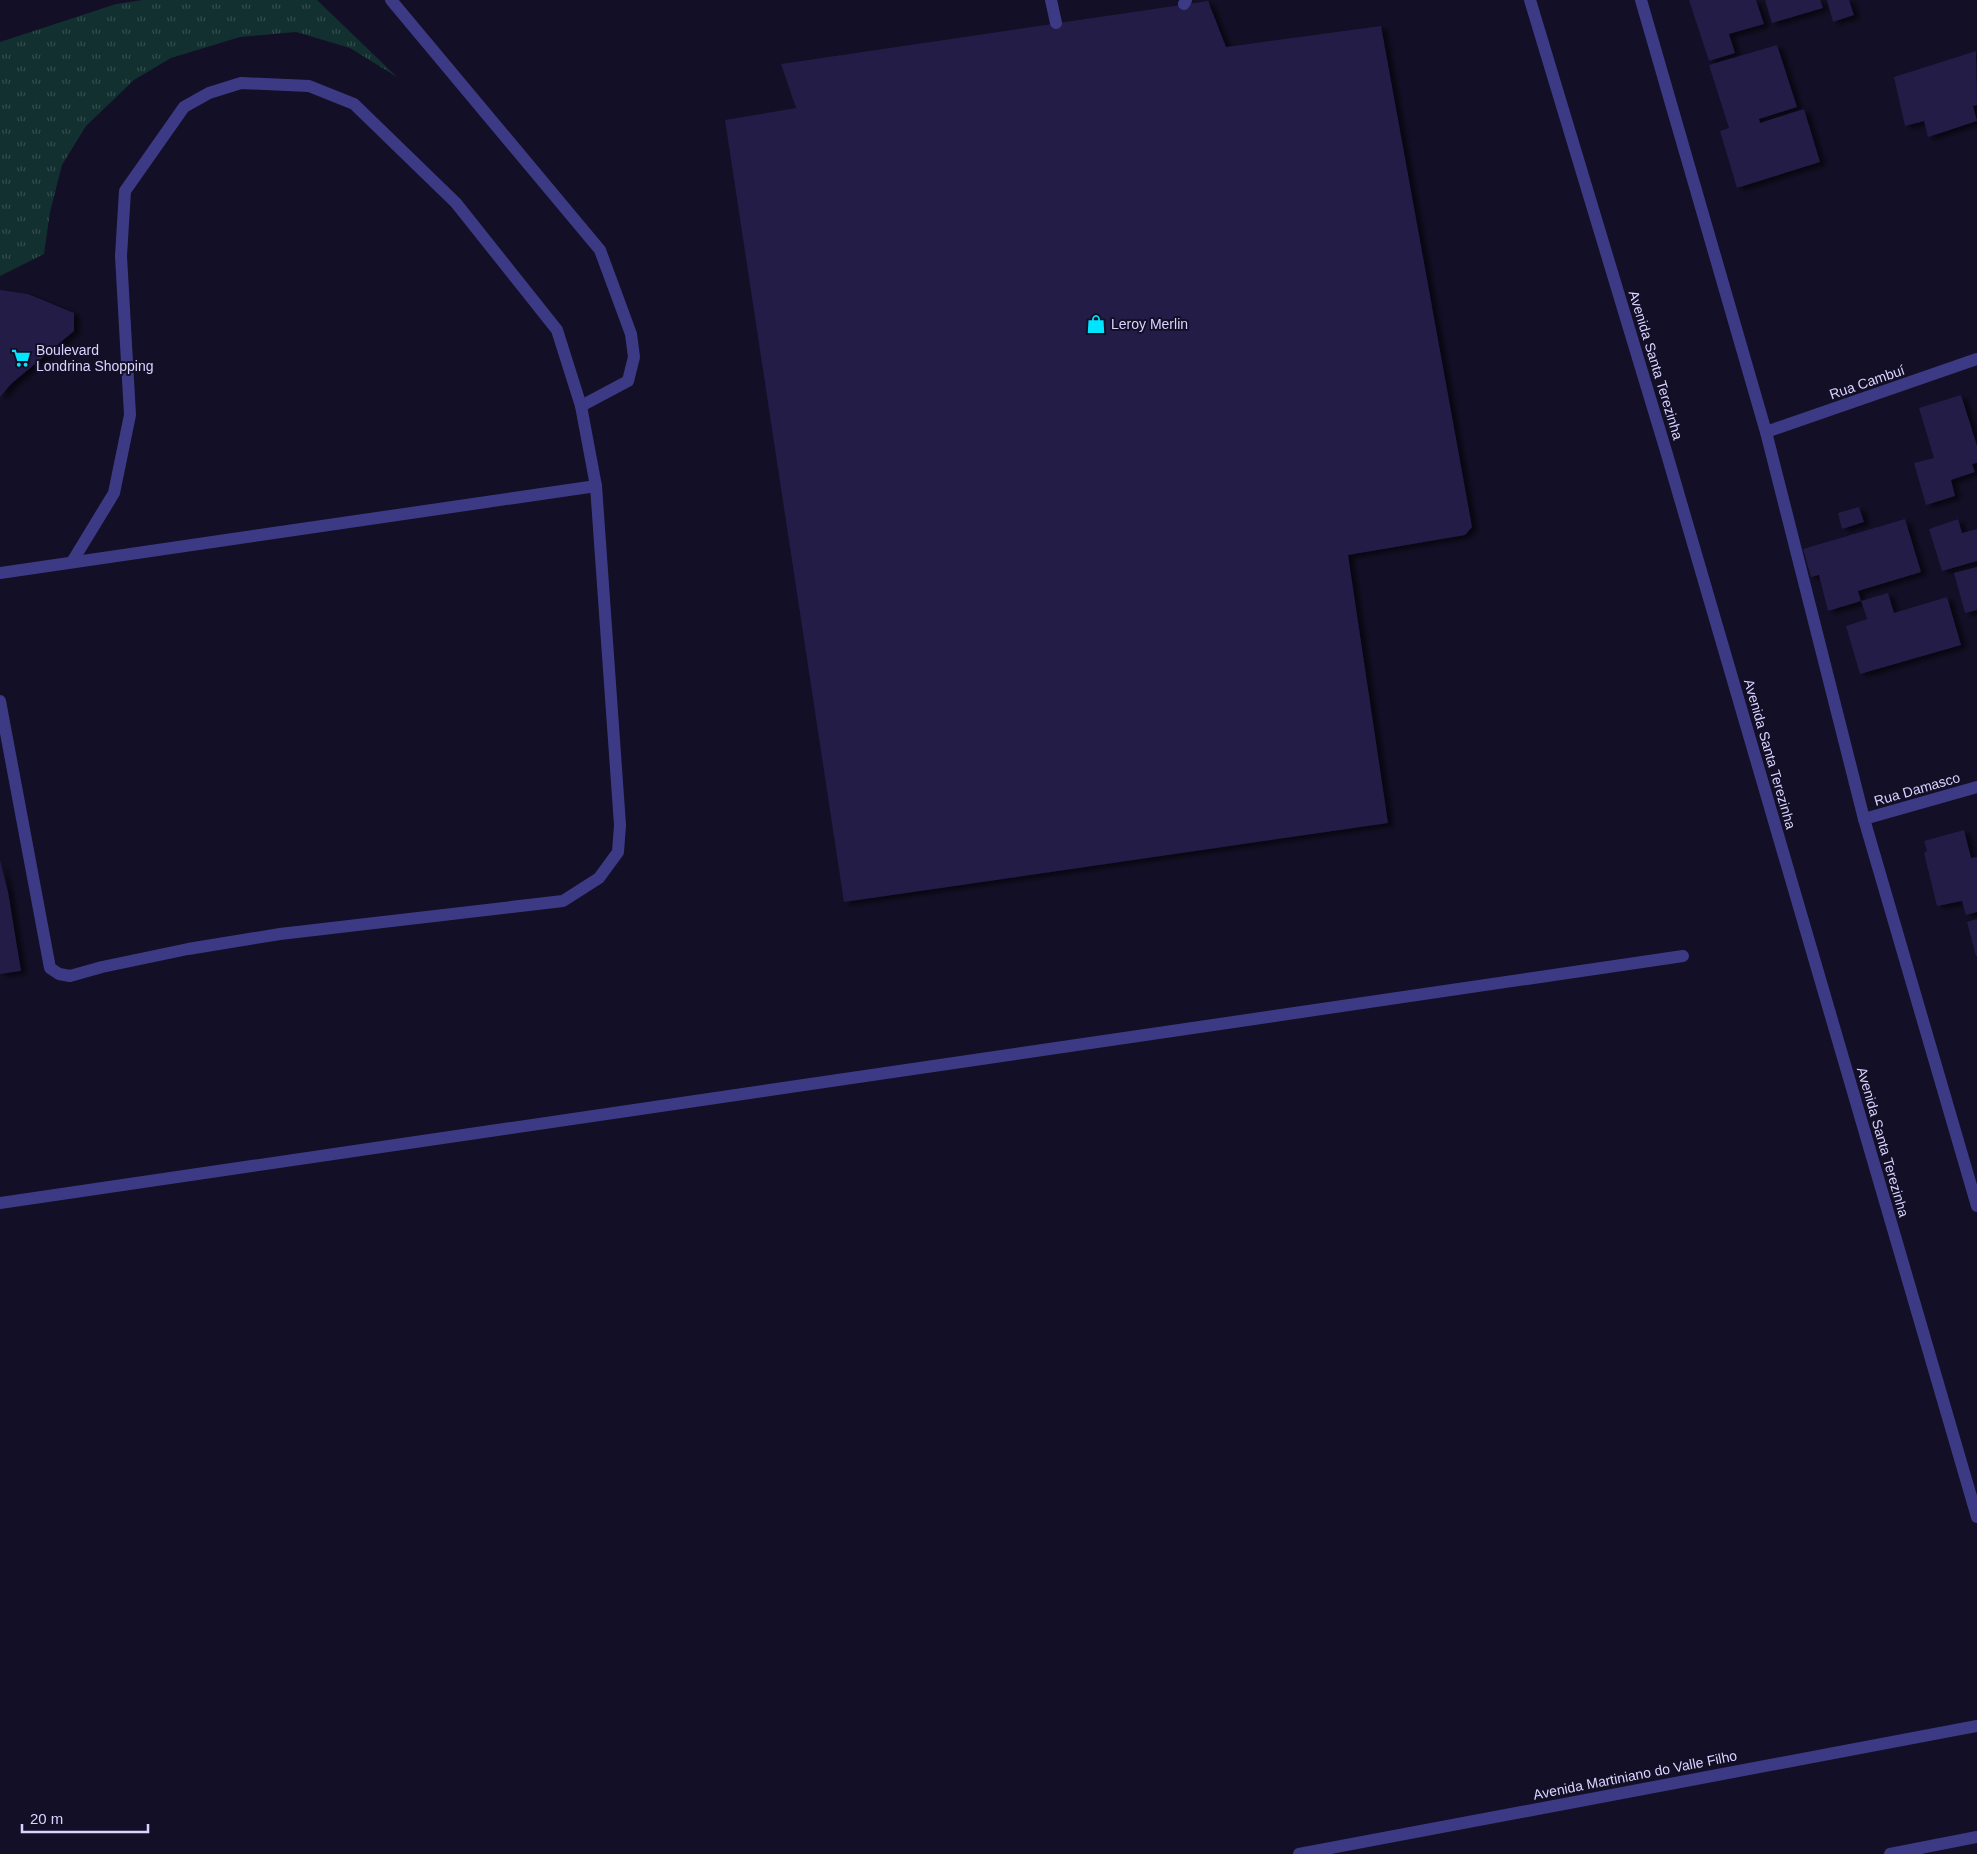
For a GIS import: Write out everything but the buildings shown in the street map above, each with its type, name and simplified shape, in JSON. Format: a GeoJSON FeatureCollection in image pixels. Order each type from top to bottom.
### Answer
{"type":"FeatureCollection","features":[{"type":"Feature","properties":{"kind":"street"},"geometry":{"type":"LineString","coordinates":[[391,0],[600,250],[631,334],[634,357],[628,381],[581,406]]}},
{"type":"Feature","properties":{"kind":"street"},"geometry":{"type":"LineString","coordinates":[[1051,0],[1056,23]]}},
{"type":"Feature","properties":{"kind":"street","name":"Avenida Santa Terezinha"},"geometry":{"type":"LineString","coordinates":[[1530,0],[1669,461],[1977,1517]]}},
{"type":"Feature","properties":{"kind":"street"},"geometry":{"type":"LineString","coordinates":[[1641,0],[1766,432],[1864,819],[1977,1206]]}},
{"type":"Feature","properties":{"kind":"street"},"geometry":{"type":"LineString","coordinates":[[0,701],[50,968],[58,974],[70,976],[102,967],[188,949],[280,934],[563,901],[599,878],[618,852],[620,825],[596,486],[581,406],[557,330],[456,203],[354,104],[309,86],[241,83],[209,93],[184,107],[125,191],[121,256],[130,415],[114,493],[72,562]]}},
{"type":"Feature","properties":{"kind":"street","name":"Rua Cambuí"},"geometry":{"type":"LineString","coordinates":[[1766,432],[1977,359]]}},
{"type":"Feature","properties":{"kind":"street"},"geometry":{"type":"LineString","coordinates":[[0,573],[596,486]]}},
{"type":"Feature","properties":{"kind":"street","name":"Rua Damasco"},"geometry":{"type":"LineString","coordinates":[[1864,819],[1977,787]]}},
{"type":"Feature","properties":{"kind":"street"},"geometry":{"type":"LineString","coordinates":[[0,1203],[1682,956]]}},
{"type":"Feature","properties":{"kind":"street","name":"Avenida Martiniano do Valle Filho"},"geometry":{"type":"LineString","coordinates":[[1299,1854],[1977,1726]]}},
{"type":"Feature","properties":{"kind":"street"},"geometry":{"type":"LineString","coordinates":[[1890,1854],[1977,1837]]}},
{"type":"Feature","properties":{"kind":"green space"},"geometry":{"type":"Polygon","coordinates":[[[143,0],[317,0],[397,77],[350,48],[296,32],[240,37],[171,58],[134,80],[86,126],[62,165],[50,212],[44,254],[0,276],[0,42],[116,4],[143,0]]]}},
{"type":"Feature","properties":{"kind":"place","name":"Leroy Merlin"},"geometry":{"type":"Point","coordinates":[1096,324]}},
{"type":"Feature","properties":{"kind":"place","name":"Boulevard Londrina Shopping"},"geometry":{"type":"Point","coordinates":[21,358]}}]}
